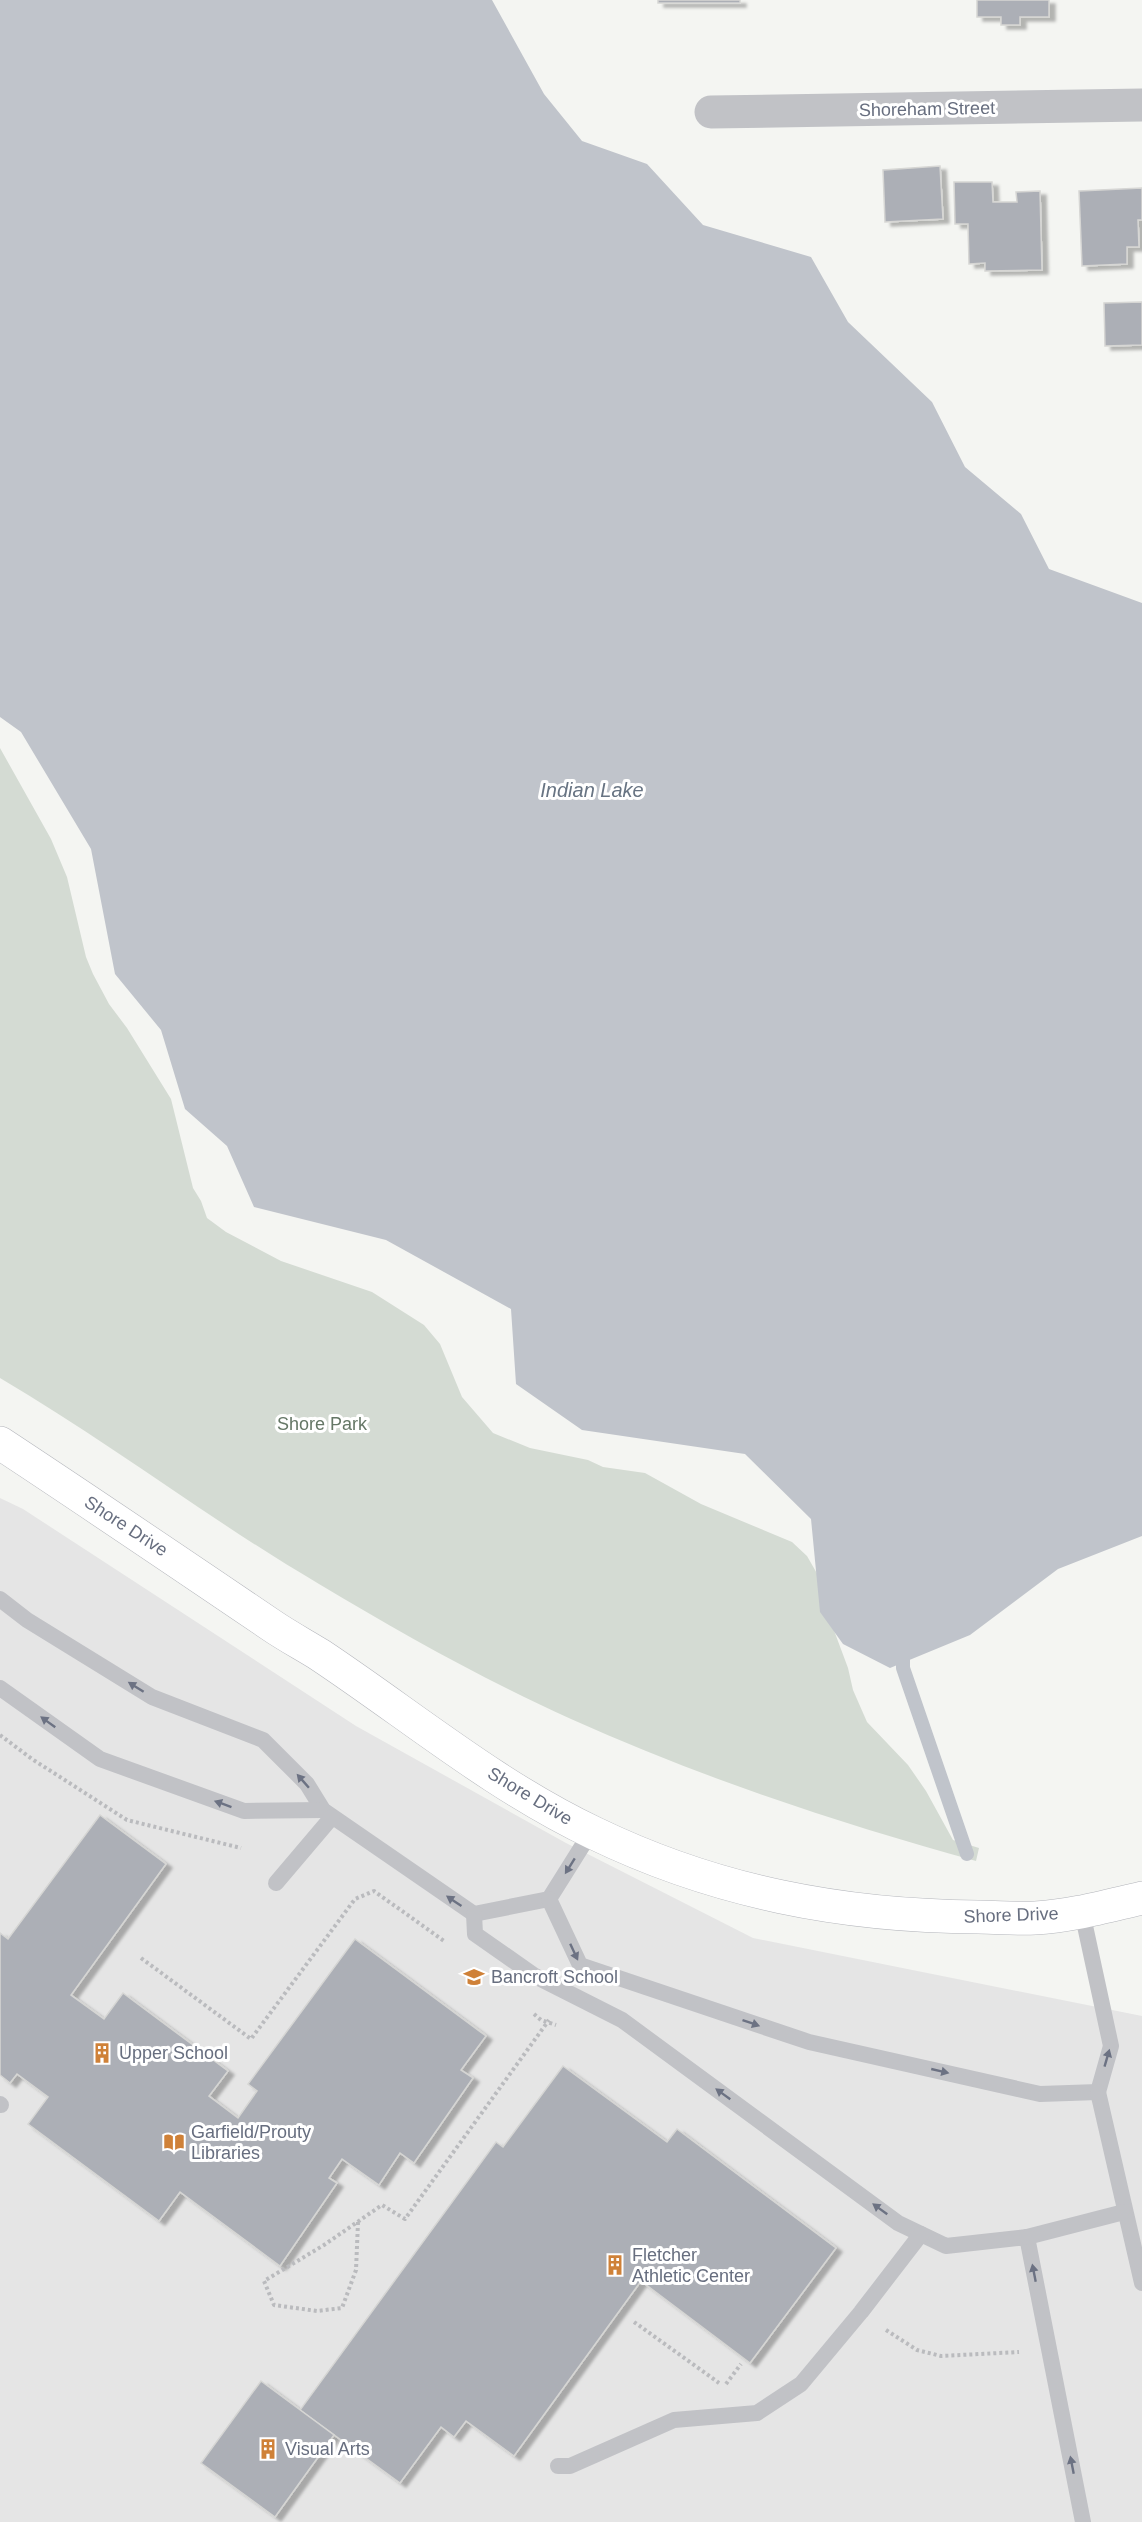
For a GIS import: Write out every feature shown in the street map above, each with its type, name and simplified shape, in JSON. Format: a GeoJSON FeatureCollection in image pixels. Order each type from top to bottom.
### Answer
{"type":"FeatureCollection","features":[{"type":"Feature","properties":{"kind":"main road","name":"Shore Drive"},"geometry":{"type":"LineString","coordinates":[[0,1443],[196,1572],[274,1627],[318,1654],[495,1776],[591,1832],[675,1869],[727,1885],[798,1902],[928,1916],[1035,1918],[1082,1912],[1142,1898]]}},
{"type":"Feature","properties":{"kind":"street","name":"Shoreham Street"},"geometry":{"type":"LineString","coordinates":[[711,112],[1142,105]]}},
{"type":"Feature","properties":{"kind":"lane"},"geometry":{"type":"LineString","coordinates":[[0,1599],[27,1620],[152,1697],[263,1740],[307,1784],[327,1813],[474,1914],[549,1899],[591,1832]]}},
{"type":"Feature","properties":{"kind":"lane"},"geometry":{"type":"LineString","coordinates":[[0,1688],[100,1759],[244,1811],[327,1813]]}},
{"type":"Feature","properties":{"kind":"lane"},"geometry":{"type":"LineString","coordinates":[[276,1883],[327,1813]]}},
{"type":"Feature","properties":{"kind":"lane"},"geometry":{"type":"LineString","coordinates":[[549,1899],[580,1965],[809,2042],[1040,2094],[1098,2091]]}},
{"type":"Feature","properties":{"kind":"lane"},"geometry":{"type":"LineString","coordinates":[[1082,1912],[1111,2046],[1098,2091],[1142,2283]]}},
{"type":"Feature","properties":{"kind":"lane"},"geometry":{"type":"LineString","coordinates":[[474,1914],[475,1934],[535,1976],[622,2020],[898,2223],[946,2246],[1027,2237],[1124,2212]]}},
{"type":"Feature","properties":{"kind":"lane"},"geometry":{"type":"LineString","coordinates":[[558,2466],[570,2466],[674,2420],[757,2413],[801,2384],[861,2312],[921,2234]]}},
{"type":"Feature","properties":{"kind":"lane"},"geometry":{"type":"LineString","coordinates":[[1027,2237],[1083,2522]]}},
{"type":"Feature","properties":{"kind":"path"},"geometry":{"type":"LineString","coordinates":[[0,1735],[32,1759],[127,1820],[241,1848]]}},
{"type":"Feature","properties":{"kind":"path"},"geometry":{"type":"LineString","coordinates":[[141,1958],[251,2039],[355,1899],[374,1891],[448,1945]]}},
{"type":"Feature","properties":{"kind":"path"},"geometry":{"type":"LineString","coordinates":[[358,2222],[356,2270],[342,2308],[316,2311],[274,2305],[264,2281],[382,2205],[405,2219],[567,1992]]}},
{"type":"Feature","properties":{"kind":"path"},"geometry":{"type":"LineString","coordinates":[[533,2013],[547,2022],[566,2029]]}},
{"type":"Feature","properties":{"kind":"path"},"geometry":{"type":"LineString","coordinates":[[861,2312],[917,2350],[941,2356],[1049,2348]]}},
{"type":"Feature","properties":{"kind":"path"},"geometry":{"type":"LineString","coordinates":[[634,2322],[724,2387],[741,2364]]}},
{"type":"Feature","properties":{"kind":"shaded area","name":"Bancroft School"},"geometry":{"type":"Polygon","coordinates":[[[0,1498],[23,1509],[356,1726],[566,1843],[753,1938],[1142,2016],[1142,2522],[0,2522],[0,1498]]]}},
{"type":"Feature","properties":{"kind":"green space","name":"Shore Park"},"geometry":{"type":"Polygon","coordinates":[[[0,748],[51,839],[67,877],[86,957],[93,974],[109,1004],[127,1028],[171,1099],[193,1188],[207,1218],[226,1232],[281,1261],[372,1292],[424,1325],[440,1344],[462,1397],[493,1433],[530,1448],[588,1460],[603,1467],[645,1473],[701,1504],[792,1542],[807,1556],[819,1577],[853,1690],[867,1722],[908,1765],[926,1791],[953,1840],[979,1848],[976,1861],[822,1815],[720,1780],[571,1719],[506,1688],[412,1638],[278,1559],[0,1378],[0,748]]]}},
{"type":"Feature","properties":{"kind":"water","name":"Indian Lake"},"geometry":{"type":"Polygon","coordinates":[[[0,0],[492,0],[544,94],[582,141],[647,164],[703,225],[811,257],[848,322],[932,402],[965,467],[1021,514],[1049,569],[1142,603],[1142,1536],[1058,1569],[970,1635],[890,1668],[843,1644],[820,1612],[811,1519],[745,1454],[582,1430],[516,1384],[511,1309],[386,1240],[254,1207],[227,1146],[185,1109],[161,1030],[115,974],[91,849],[21,732],[0,717],[0,0]]]}},
{"type":"Feature","properties":{"kind":"building"},"geometry":{"type":"Polygon","coordinates":[[[658,0],[740,0],[740,3],[658,3],[658,0]]]}},
{"type":"Feature","properties":{"kind":"building"},"geometry":{"type":"Polygon","coordinates":[[[977,0],[1049,0],[1049,17],[1020,17],[1020,25],[1001,25],[1001,17],[977,17],[977,0]]]}},
{"type":"Feature","properties":{"kind":"building"},"geometry":{"type":"Polygon","coordinates":[[[940,166],[943,219],[885,222],[883,170],[940,166]]]}},
{"type":"Feature","properties":{"kind":"building"},"geometry":{"type":"Polygon","coordinates":[[[954,182],[992,182],[993,202],[1017,202],[1016,192],[1040,191],[1042,270],[985,271],[985,263],[969,264],[968,224],[955,224],[954,182]]]}},
{"type":"Feature","properties":{"kind":"building"},"geometry":{"type":"Polygon","coordinates":[[[1142,188],[1142,220],[1138,220],[1139,247],[1127,247],[1127,264],[1082,266],[1079,191],[1142,188]]]}},
{"type":"Feature","properties":{"kind":"building"},"geometry":{"type":"Polygon","coordinates":[[[1142,302],[1142,345],[1105,346],[1104,303],[1142,302]]]}},
{"type":"Feature","properties":{"kind":"building","name":"Upper School"},"geometry":{"type":"Polygon","coordinates":[[[100,1815],[166,1864],[71,1995],[104,2019],[123,1993],[228,2071],[209,2096],[238,2118],[257,2091],[248,2084],[355,1939],[486,2036],[461,2070],[473,2078],[414,2163],[400,2153],[379,2185],[342,2159],[329,2178],[337,2183],[280,2266],[180,2192],[159,2221],[28,2124],[48,2097],[17,2074],[10,2083],[0,2075],[0,1933],[8,1939],[100,1815]]]}},
{"type":"Feature","properties":{"kind":"building","name":"Fletcher Athletic Center"},"geometry":{"type":"Polygon","coordinates":[[[563,2066],[667,2142],[677,2129],[836,2248],[750,2363],[641,2281],[514,2456],[466,2421],[454,2437],[441,2427],[400,2483],[300,2410],[496,2142],[503,2147],[563,2066]]]}},
{"type":"Feature","properties":{"kind":"building","name":"Visual Arts"},"geometry":{"type":"Polygon","coordinates":[[[261,2381],[334,2435],[275,2517],[201,2463],[261,2381]]]}},
{"type":"Feature","properties":{"kind":"waterway"},"geometry":{"type":"LineString","coordinates":[[903,1645],[903,1668],[967,1854]]}},
{"type":"Feature","properties":{"kind":"place","name":"Bancroft School"},"geometry":{"type":"Point","coordinates":[474,1977]}},
{"type":"Feature","properties":{"kind":"place","name":"Upper School"},"geometry":{"type":"Point","coordinates":[102,2053]}},
{"type":"Feature","properties":{"kind":"place","name":"Garfield/Prouty Libraries"},"geometry":{"type":"Point","coordinates":[174,2142]}},
{"type":"Feature","properties":{"kind":"place","name":"Fletcher Athletic Center"},"geometry":{"type":"Point","coordinates":[615,2265]}},
{"type":"Feature","properties":{"kind":"place","name":"Visual Arts"},"geometry":{"type":"Point","coordinates":[268,2449]}}]}
